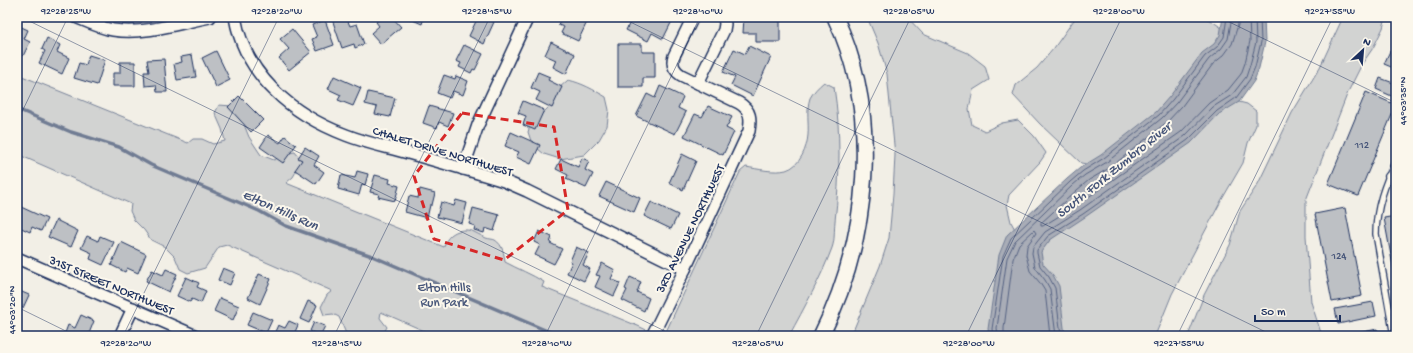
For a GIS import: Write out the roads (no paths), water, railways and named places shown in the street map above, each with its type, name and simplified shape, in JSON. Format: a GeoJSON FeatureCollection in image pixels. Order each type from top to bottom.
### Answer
{"type":"FeatureCollection","features":[{"type":"Feature","properties":{"kind":"main road"},"geometry":{"type":"LineString","coordinates":[[822,336],[832,315],[848,268],[861,203],[864,175],[864,143],[861,102],[853,65],[835,17]]}},
{"type":"Feature","properties":{"kind":"street"},"geometry":{"type":"LineString","coordinates":[[76,17],[102,27],[127,32],[147,30],[210,17]]}},
{"type":"Feature","properties":{"kind":"street","name":"CHALET DRIVE NORTHWEST"},"geometry":{"type":"LineString","coordinates":[[234,17],[241,42],[262,78],[279,96],[299,112],[322,125],[347,136],[463,169],[527,191],[685,269]]}},
{"type":"Feature","properties":{"kind":"street"},"geometry":{"type":"LineString","coordinates":[[463,169],[478,125],[528,17]]}},
{"type":"Feature","properties":{"kind":"street"},"geometry":{"type":"LineString","coordinates":[[693,17],[674,56],[673,62],[676,71],[698,83],[724,30],[724,17]]}},
{"type":"Feature","properties":{"kind":"street","name":"3RD AVENUE NORTHWEST"},"geometry":{"type":"LineString","coordinates":[[652,336],[749,131],[750,116],[746,107],[698,83]]}},
{"type":"Feature","properties":{"kind":"street","name":"31ST STREET NORTHWEST"},"geometry":{"type":"LineString","coordinates":[[17,258],[196,336]]}},
{"type":"Feature","properties":{"kind":"street"},"geometry":{"type":"LineString","coordinates":[[120,336],[133,308]]}},
{"type":"Feature","properties":{"kind":"lane"},"geometry":{"type":"LineString","coordinates":[[1394,336],[1376,234],[1376,221],[1381,196],[1388,176],[1396,160]]}},
{"type":"Feature","properties":{"kind":"lane"},"geometry":{"type":"LineString","coordinates":[[1388,176],[1396,181]]}},
{"type":"Feature","properties":{"kind":"water","name":"South Fork Zumbro River"},"geometry":{"type":"Polygon","coordinates":[[[1223,17],[1264,17],[1265,42],[1259,68],[1254,81],[1239,102],[1219,114],[1191,143],[1050,240],[1041,252],[1043,264],[1053,275],[1059,286],[1065,336],[990,336],[988,329],[999,255],[1007,235],[1080,168],[1101,155],[1156,112],[1170,96],[1202,53],[1214,44],[1220,35],[1223,17]]]}},
{"type":"Feature","properties":{"kind":"waterway","name":"Elton Hills Run"},"geometry":{"type":"LineString","coordinates":[[17,109],[71,132],[119,147],[151,165],[259,211],[286,226],[372,256],[559,336]]}},
{"type":"Feature","properties":{"kind":"park label","name":"Elton Hills Run Park"},"geometry":{"type":"Point","coordinates":[444,294]}}]}
